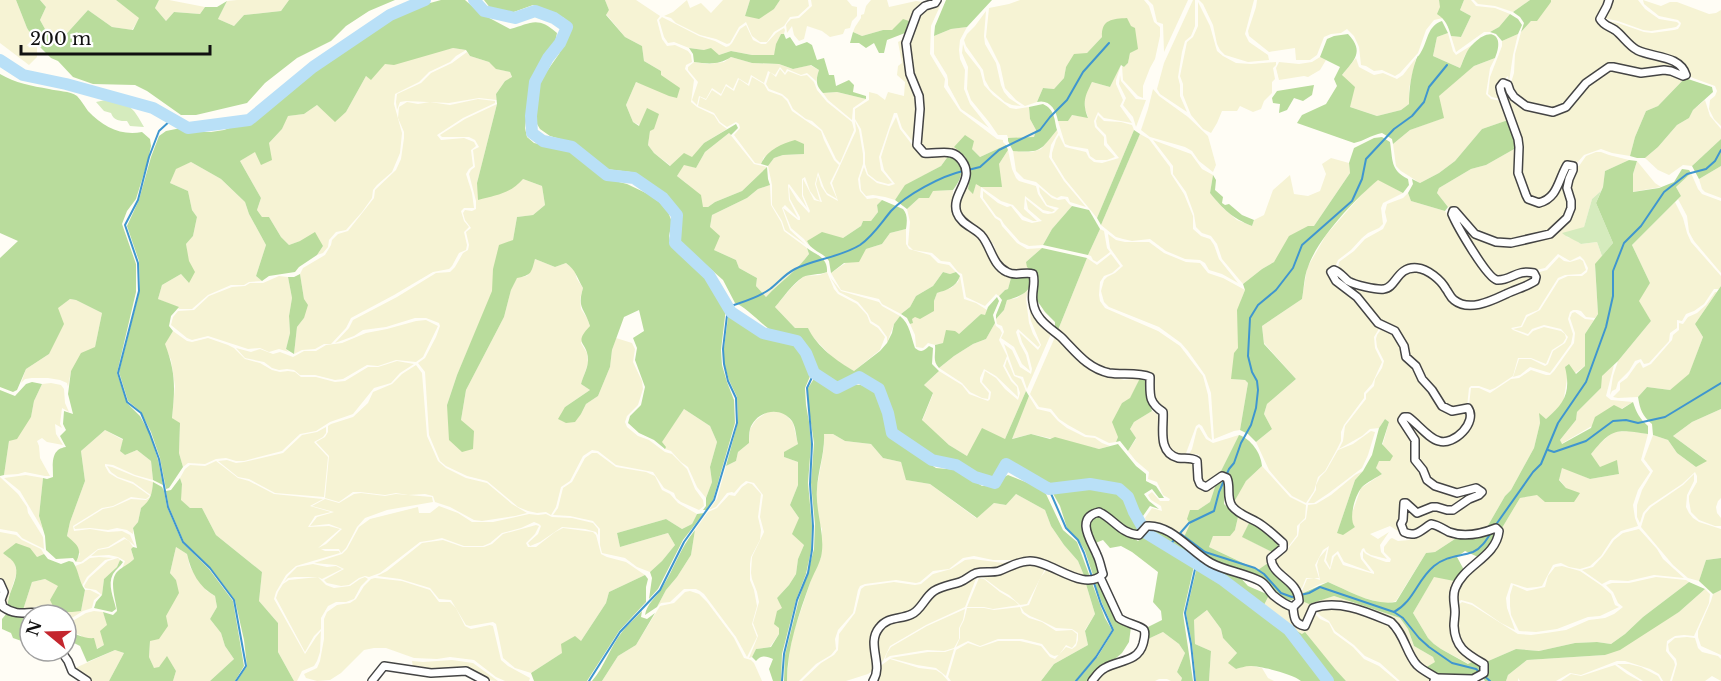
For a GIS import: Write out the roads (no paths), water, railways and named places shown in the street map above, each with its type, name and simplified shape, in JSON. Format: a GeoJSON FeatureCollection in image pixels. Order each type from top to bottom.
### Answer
{"type":"FeatureCollection","features":[{"type":"Feature","properties":{"kind":"street"},"geometry":{"type":"LineString","coordinates":[[937,0],[917,13],[906,43],[909,69],[919,96],[917,145],[924,153],[956,155],[965,165],[967,174],[956,199],[957,213],[966,225],[980,235],[999,267],[1012,274],[1028,272],[1034,274],[1033,302],[1039,318],[1048,328],[1063,339],[1079,357],[1099,370],[1150,377],[1151,401],[1163,412],[1163,440],[1166,449],[1178,458],[1192,458],[1197,461],[1198,479],[1200,484],[1206,487],[1222,476],[1227,478],[1232,506],[1283,543],[1283,548],[1271,558],[1271,562],[1299,593],[1299,601],[1293,607]]}},
{"type":"Feature","properties":{"kind":"street"},"geometry":{"type":"LineString","coordinates":[[1293,607],[1295,621],[1305,626],[1313,608],[1327,604],[1346,606],[1391,622],[1405,640],[1416,664],[1437,680],[1473,679],[1484,673],[1484,664],[1458,645],[1454,623],[1454,592],[1466,572],[1493,547],[1499,531],[1496,528],[1482,533],[1464,535],[1449,532],[1431,524],[1413,535],[1404,532],[1401,524],[1404,520],[1404,503],[1418,513],[1432,507],[1453,510],[1482,492],[1476,488],[1457,494],[1430,482],[1415,460],[1415,440],[1402,420],[1408,417],[1432,437],[1445,442],[1456,437],[1470,423],[1471,411],[1468,408],[1452,411],[1442,406],[1422,379],[1416,366],[1406,357],[1404,346],[1395,331],[1378,323],[1357,297],[1336,281],[1332,272],[1337,271],[1351,282],[1382,290],[1387,289],[1407,269],[1419,268],[1441,282],[1452,298],[1466,305],[1489,301],[1525,287],[1535,280],[1534,273],[1529,272],[1521,272],[1504,279],[1491,277],[1478,260],[1452,214],[1455,211],[1475,234],[1503,243],[1550,234],[1569,213],[1571,201],[1568,184],[1573,170],[1570,165],[1567,165],[1550,198],[1539,203],[1526,195],[1518,173],[1518,139],[1501,92],[1500,87],[1503,83],[1508,85],[1514,97],[1526,106],[1553,112],[1566,107],[1586,82],[1609,67],[1641,73],[1664,70],[1686,75],[1684,68],[1680,65],[1669,59],[1635,49],[1616,31],[1603,24],[1600,19],[1609,0]]}},
{"type":"Feature","properties":{"kind":"street"},"geometry":{"type":"LineString","coordinates":[[873,681],[878,667],[875,633],[884,623],[914,614],[926,598],[943,587],[961,582],[977,573],[997,571],[1032,561],[1048,565],[1071,576],[1095,578],[1103,574],[1087,534],[1086,524],[1090,516],[1099,512],[1125,532],[1139,535],[1147,526],[1160,528],[1182,539],[1188,547],[1210,562],[1262,582],[1272,594],[1286,605],[1293,607]]}},
{"type":"Feature","properties":{"kind":"street"},"geometry":{"type":"LineString","coordinates":[[1092,681],[1106,667],[1136,657],[1145,638],[1141,626],[1131,625],[1119,618],[1095,578]]}},
{"type":"Feature","properties":{"kind":"street"},"geometry":{"type":"LineString","coordinates":[[0,583],[4,592],[1,600],[3,607],[18,614]]}},
{"type":"Feature","properties":{"kind":"street"},"geometry":{"type":"LineString","coordinates":[[69,663],[72,671],[87,681]]}},
{"type":"Feature","properties":{"kind":"street"},"geometry":{"type":"LineString","coordinates":[[372,681],[384,666],[431,673],[466,671],[485,681]]}},
{"type":"Feature","properties":{"kind":"waterway"},"geometry":{"type":"LineString","coordinates":[[0,60],[23,75],[66,84],[153,108],[188,128],[249,120],[313,67],[390,15],[425,0]]}},
{"type":"Feature","properties":{"kind":"waterway"},"geometry":{"type":"LineString","coordinates":[[474,0],[484,11],[515,18],[535,11],[554,18],[567,27],[560,43],[548,58],[535,82],[531,116],[532,133],[543,141],[572,147],[607,175],[634,178],[663,198],[677,215],[675,243],[709,275],[731,312],[763,333],[797,341],[806,353],[814,373],[837,388],[859,377],[879,389],[888,413],[892,433],[932,460],[956,465],[975,477],[995,483],[1006,464],[1049,489],[1090,484],[1119,489],[1128,497],[1146,533],[1223,580],[1289,630],[1328,681]]}},
{"type":"Feature","properties":{"kind":"waterway"},"geometry":{"type":"LineString","coordinates":[[968,170],[980,167],[999,150],[1040,130],[1067,100],[1083,72],[1109,43]]}},
{"type":"Feature","properties":{"kind":"waterway"},"geometry":{"type":"LineString","coordinates":[[1168,547],[1189,523],[1214,511],[1219,492],[1251,425],[1258,390],[1248,356],[1250,318],[1258,305],[1276,290],[1293,268],[1302,245],[1352,201],[1362,179],[1366,159],[1394,129],[1412,116],[1424,102],[1429,87],[1447,65]]}},
{"type":"Feature","properties":{"kind":"waterway"},"geometry":{"type":"LineString","coordinates":[[172,119],[159,131],[149,157],[138,200],[125,225],[138,263],[139,291],[118,373],[127,402],[141,413],[150,434],[159,459],[168,507],[183,542],[210,568],[234,600],[246,666],[236,681]]}},
{"type":"Feature","properties":{"kind":"waterway"},"geometry":{"type":"LineString","coordinates":[[1495,526],[1541,464],[1558,423],[1586,382],[1606,327],[1613,296],[1613,271],[1624,243],[1641,226],[1664,192],[1687,174],[1706,169],[1715,161],[1721,150]]}},
{"type":"Feature","properties":{"kind":"waterway"},"geometry":{"type":"LineString","coordinates":[[589,681],[620,632],[660,590],[684,542],[714,500],[737,423],[736,398],[728,381],[724,364],[723,349],[728,307],[765,292],[795,269],[860,245],[905,199],[935,182],[963,171]]}},
{"type":"Feature","properties":{"kind":"waterway"},"geometry":{"type":"LineString","coordinates":[[782,681],[784,654],[797,600],[808,573],[812,550],[810,484],[812,444],[807,388],[814,373]]}},
{"type":"Feature","properties":{"kind":"waterway"},"geometry":{"type":"LineString","coordinates":[[1548,450],[1554,452],[1586,441],[1613,421],[1626,420],[1638,423],[1665,417],[1721,383]]}},
{"type":"Feature","properties":{"kind":"waterway"},"geometry":{"type":"LineString","coordinates":[[1049,489],[1066,528],[1078,540],[1084,553],[1101,604],[1113,630],[1096,657],[1076,681]]}},
{"type":"Feature","properties":{"kind":"waterway"},"geometry":{"type":"LineString","coordinates":[[1394,612],[1406,602],[1434,566],[1449,558],[1476,550],[1492,531]]}},
{"type":"Feature","properties":{"kind":"waterway"},"geometry":{"type":"LineString","coordinates":[[1181,534],[1205,552],[1255,568],[1264,574],[1281,593],[1292,597],[1309,593],[1320,587],[1394,612],[1403,618],[1429,647],[1452,663],[1476,669],[1490,681]]}},
{"type":"Feature","properties":{"kind":"waterway"},"geometry":{"type":"LineString","coordinates":[[1195,681],[1185,613],[1196,565]]}}]}
